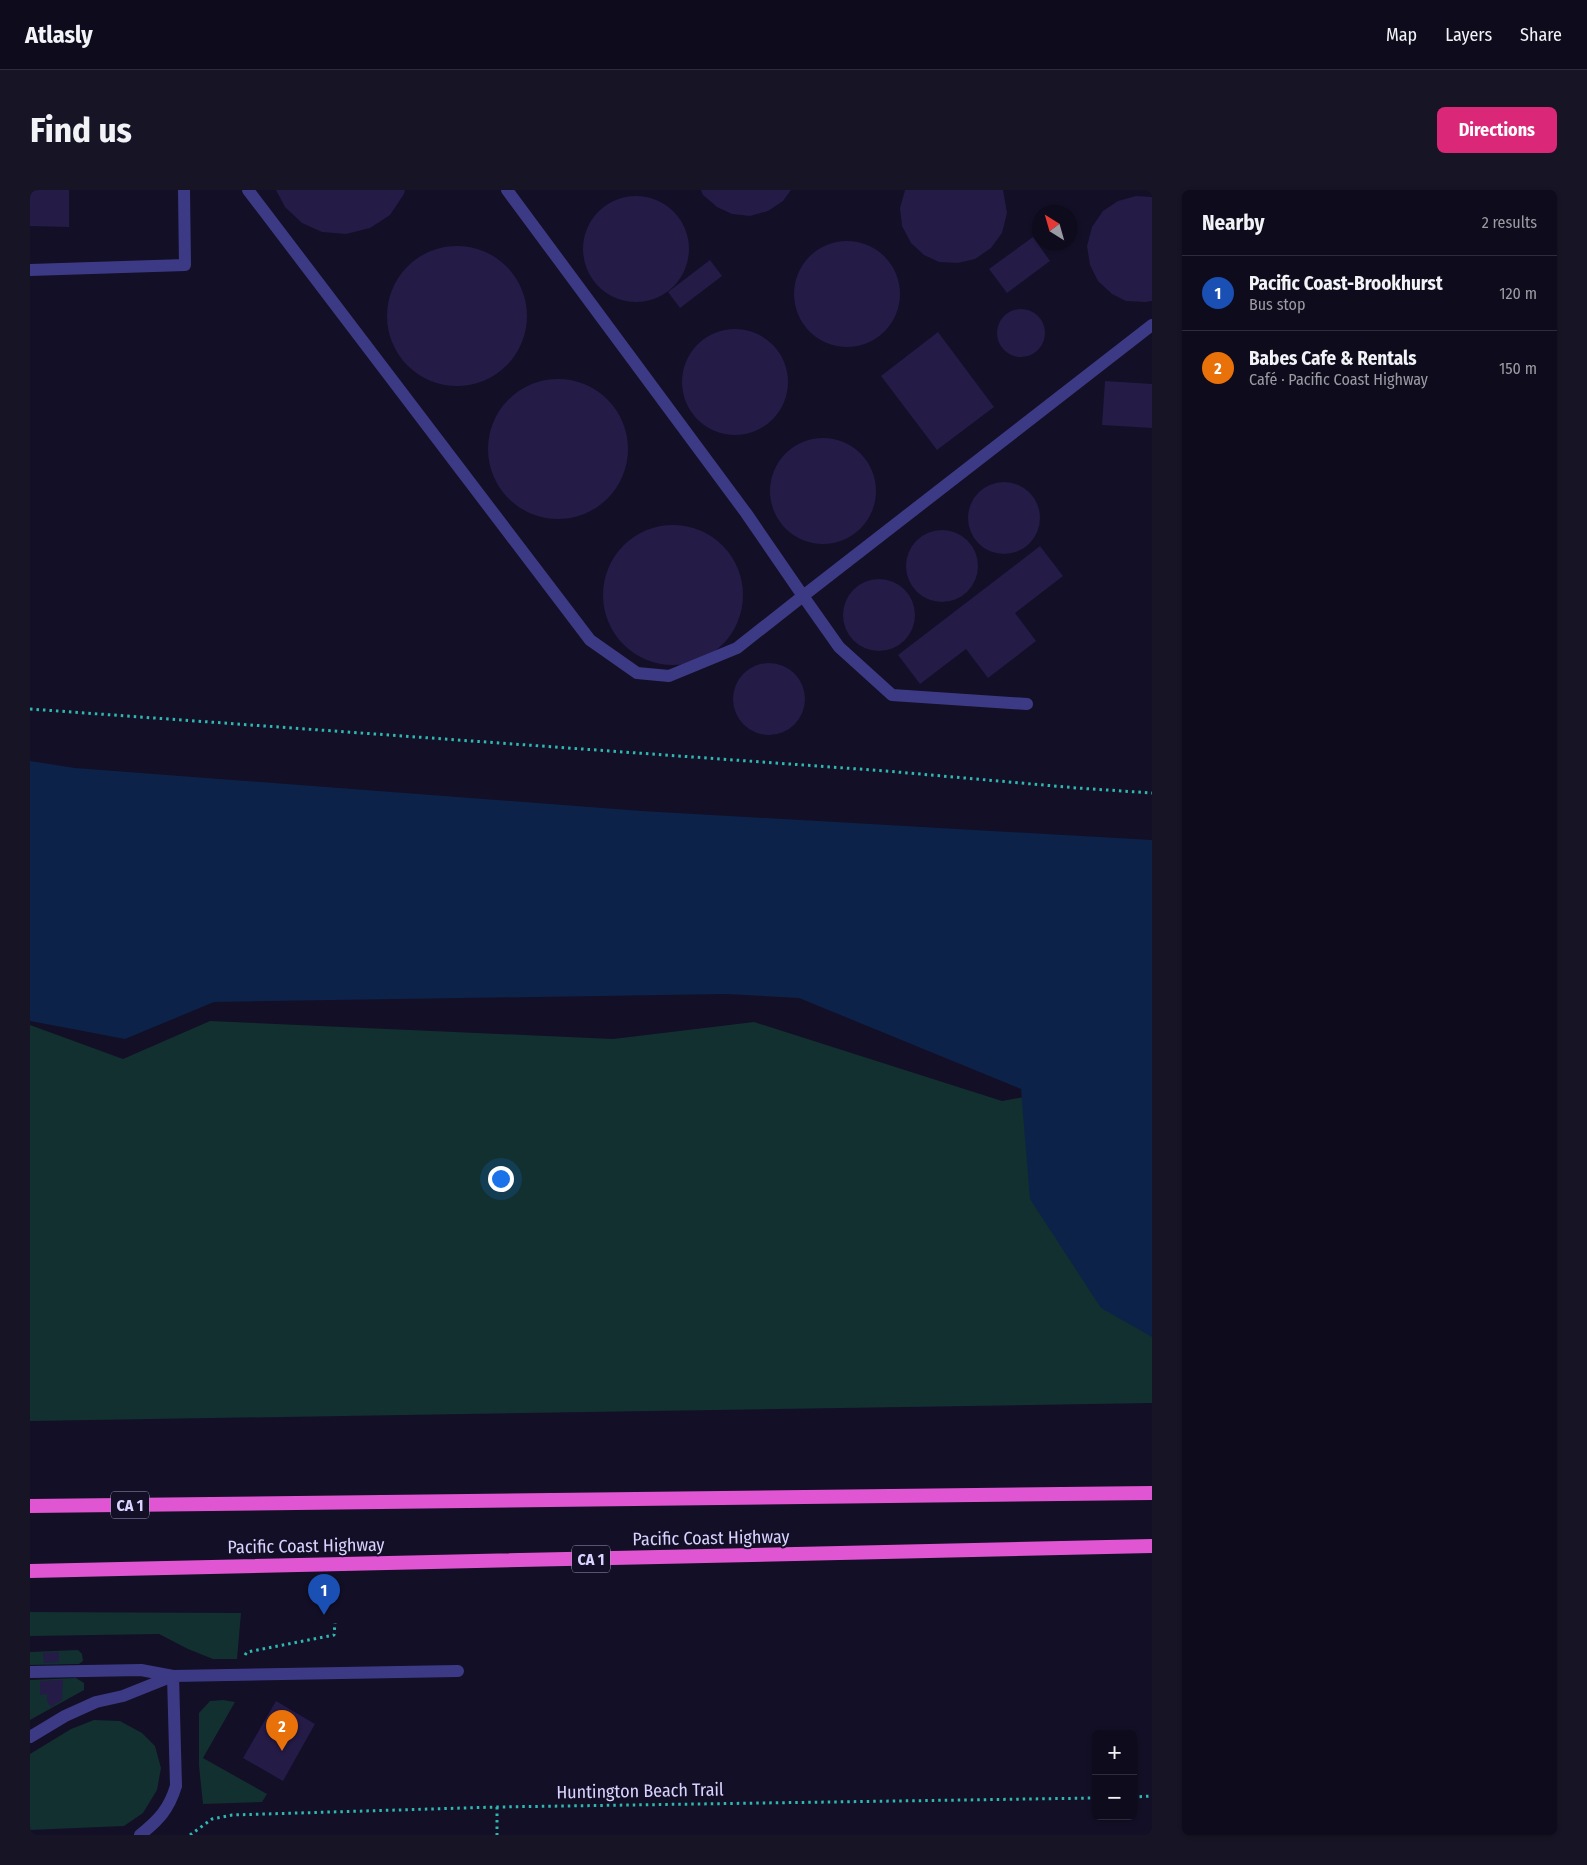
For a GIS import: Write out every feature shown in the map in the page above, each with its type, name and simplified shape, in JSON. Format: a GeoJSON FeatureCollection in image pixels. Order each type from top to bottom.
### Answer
{"type":"FeatureCollection","features":[{"type":"Feature","properties":{"kind":"highway","name":"CA 1"},"geometry":{"type":"LineString","coordinates":[[30,1506],[1152,1493]]}},
{"type":"Feature","properties":{"kind":"highway","name":"Pacific Coast Highway"},"geometry":{"type":"LineString","coordinates":[[30,1571],[1152,1546]]}},
{"type":"Feature","properties":{"kind":"lane"},"geometry":{"type":"LineString","coordinates":[[30,270],[185,264],[184,190]]}},
{"type":"Feature","properties":{"kind":"lane"},"geometry":{"type":"LineString","coordinates":[[248,190],[590,640],[637,674],[669,676],[737,648],[1152,325]]}},
{"type":"Feature","properties":{"kind":"lane"},"geometry":{"type":"LineString","coordinates":[[507,190],[746,513],[839,647],[892,695],[1027,704]]}},
{"type":"Feature","properties":{"kind":"lane"},"geometry":{"type":"LineString","coordinates":[[30,1672],[141,1670],[173,1676],[244,1676],[458,1671]]}},
{"type":"Feature","properties":{"kind":"lane"},"geometry":{"type":"LineString","coordinates":[[30,1737],[65,1716],[96,1702],[123,1696],[173,1676]]}},
{"type":"Feature","properties":{"kind":"lane"},"geometry":{"type":"LineString","coordinates":[[140,1835],[159,1820],[172,1799],[176,1786],[173,1676]]}},
{"type":"Feature","properties":{"kind":"path"},"geometry":{"type":"LineString","coordinates":[[30,709],[876,770],[1152,793]]}},
{"type":"Feature","properties":{"kind":"path"},"geometry":{"type":"LineString","coordinates":[[244,1676],[243,1658],[247,1652],[334,1635],[335,1623]]}},
{"type":"Feature","properties":{"kind":"path"},"geometry":{"type":"LineString","coordinates":[[1137,1797],[1152,1796]]}},
{"type":"Feature","properties":{"kind":"path","name":"Huntington Beach Trail"},"geometry":{"type":"LineString","coordinates":[[190,1835],[212,1819],[232,1814],[496,1807],[1092,1798]]}},
{"type":"Feature","properties":{"kind":"path"},"geometry":{"type":"LineString","coordinates":[[496,1807],[497,1835]]}},
{"type":"Feature","properties":{"kind":"green space"},"geometry":{"type":"Polygon","coordinates":[[[210,1021],[613,1039],[754,1022],[1002,1101],[1152,1074],[1152,1403],[30,1421],[30,1025],[123,1059],[210,1021]]]}},
{"type":"Feature","properties":{"kind":"green space"},"geometry":{"type":"Polygon","coordinates":[[[30,1612],[241,1613],[237,1659],[213,1659],[159,1634],[30,1636],[30,1612]]]}},
{"type":"Feature","properties":{"kind":"green space"},"geometry":{"type":"Polygon","coordinates":[[[78,1650],[82,1654],[83,1661],[79,1664],[30,1665],[30,1652],[78,1650]]]}},
{"type":"Feature","properties":{"kind":"green space"},"geometry":{"type":"Polygon","coordinates":[[[76,1678],[84,1683],[84,1690],[30,1720],[30,1680],[76,1678]]]}},
{"type":"Feature","properties":{"kind":"green space"},"geometry":{"type":"Polygon","coordinates":[[[223,1700],[235,1702],[203,1758],[267,1794],[262,1802],[203,1804],[199,1766],[199,1713],[210,1701],[223,1700]]]}},
{"type":"Feature","properties":{"kind":"green space"},"geometry":{"type":"Polygon","coordinates":[[[94,1720],[120,1721],[142,1733],[155,1746],[161,1768],[157,1790],[143,1813],[124,1826],[30,1830],[30,1754],[71,1729],[94,1720]]]}},
{"type":"Feature","properties":{"kind":"water"},"geometry":{"type":"Polygon","coordinates":[[[30,761],[75,768],[642,811],[1152,840],[1152,1337],[1101,1308],[1030,1199],[1021,1089],[799,998],[725,994],[214,1002],[125,1039],[30,1021],[30,761]]]}},
{"type":"Feature","properties":{"kind":"building"},"geometry":{"type":"Polygon","coordinates":[[[30,190],[69,190],[69,227],[30,226],[30,190]]]}},
{"type":"Feature","properties":{"kind":"building"},"geometry":{"type":"Polygon","coordinates":[[[276,190],[405,190],[390,215],[370,228],[346,234],[322,232],[302,223],[285,207],[276,190]]]}},
{"type":"Feature","properties":{"kind":"building"},"geometry":{"type":"Polygon","coordinates":[[[701,190],[791,190],[783,201],[768,211],[750,216],[732,214],[717,207],[703,195],[701,190]]]}},
{"type":"Feature","properties":{"kind":"building"},"geometry":{"type":"Polygon","coordinates":[[[905,190],[1003,190],[1007,213],[1002,233],[991,248],[975,259],[958,263],[939,262],[924,255],[911,243],[902,226],[900,208],[905,190]]]}},
{"type":"Feature","properties":{"kind":"building"},"geometry":{"type":"Polygon","coordinates":[[[636,196],[656,200],[673,212],[685,229],[689,249],[685,269],[673,286],[656,298],[636,302],[616,298],[599,286],[587,269],[583,249],[587,229],[599,212],[616,200],[636,196]]]}},
{"type":"Feature","properties":{"kind":"building"},"geometry":{"type":"Polygon","coordinates":[[[1136,196],[1152,197],[1152,301],[1145,302],[1126,301],[1112,294],[1098,281],[1090,265],[1087,246],[1092,227],[1103,211],[1118,201],[1136,196]]]}},
{"type":"Feature","properties":{"kind":"building"},"geometry":{"type":"Polygon","coordinates":[[[1032,238],[1032,250],[1042,250],[1050,261],[1007,293],[989,269],[1032,238]]]}},
{"type":"Feature","properties":{"kind":"building"},"geometry":{"type":"Polygon","coordinates":[[[847,241],[867,245],[884,257],[896,274],[900,294],[896,314],[884,331],[867,343],[847,347],[827,343],[810,331],[798,314],[794,294],[798,274],[810,257],[827,245],[847,241]]]}},
{"type":"Feature","properties":{"kind":"building"},"geometry":{"type":"Polygon","coordinates":[[[457,246],[484,252],[496,258],[506,267],[515,277],[521,289],[527,316],[521,343],[515,355],[506,365],[496,374],[484,380],[457,386],[430,380],[418,374],[408,365],[399,355],[393,343],[387,316],[393,289],[399,277],[408,267],[418,258],[430,252],[457,246]]]}},
{"type":"Feature","properties":{"kind":"building"},"geometry":{"type":"Polygon","coordinates":[[[710,260],[722,276],[680,308],[668,292],[710,260]]]}},
{"type":"Feature","properties":{"kind":"building"},"geometry":{"type":"Polygon","coordinates":[[[1021,309],[1030,311],[1038,316],[1043,324],[1045,333],[1043,342],[1038,350],[1030,355],[1021,357],[1012,355],[1004,350],[999,342],[997,333],[999,324],[1004,316],[1012,311],[1021,309]]]}},
{"type":"Feature","properties":{"kind":"building"},"geometry":{"type":"Polygon","coordinates":[[[735,329],[755,333],[772,345],[784,362],[788,382],[784,402],[772,419],[755,431],[735,435],[715,431],[698,419],[686,402],[682,382],[686,362],[698,345],[715,333],[735,329]]]}},
{"type":"Feature","properties":{"kind":"building"},"geometry":{"type":"Polygon","coordinates":[[[938,332],[994,407],[937,450],[881,376],[938,332]]]}},
{"type":"Feature","properties":{"kind":"building"},"geometry":{"type":"Polygon","coordinates":[[[558,379],[585,385],[597,391],[607,400],[616,410],[622,422],[628,449],[622,476],[616,488],[607,498],[597,507],[585,513],[558,519],[531,513],[519,507],[509,498],[500,488],[494,476],[488,449],[494,422],[500,410],[509,400],[519,391],[531,385],[558,379]]]}},
{"type":"Feature","properties":{"kind":"building"},"geometry":{"type":"Polygon","coordinates":[[[1105,381],[1152,384],[1152,428],[1102,425],[1105,381]]]}},
{"type":"Feature","properties":{"kind":"building"},"geometry":{"type":"Polygon","coordinates":[[[823,438],[843,442],[860,454],[872,471],[876,491],[872,511],[860,528],[843,540],[823,544],[803,540],[786,528],[774,511],[770,491],[774,471],[786,454],[803,442],[823,438]]]}},
{"type":"Feature","properties":{"kind":"building"},"geometry":{"type":"Polygon","coordinates":[[[1004,482],[1018,485],[1030,492],[1037,504],[1040,518],[1037,532],[1030,544],[1018,551],[1004,554],[990,551],[978,544],[971,532],[968,518],[971,504],[978,492],[990,485],[1004,482]]]}},
{"type":"Feature","properties":{"kind":"building"},"geometry":{"type":"Polygon","coordinates":[[[673,525],[700,531],[712,537],[722,546],[731,556],[737,568],[743,595],[737,622],[731,634],[722,644],[712,653],[700,659],[673,665],[646,659],[634,653],[624,644],[615,634],[609,622],[603,595],[609,568],[615,556],[624,546],[634,537],[646,531],[673,525]]]}},
{"type":"Feature","properties":{"kind":"building"},"geometry":{"type":"Polygon","coordinates":[[[942,530],[956,533],[968,540],[975,552],[978,566],[975,580],[968,592],[956,599],[942,602],[928,599],[916,592],[909,580],[906,566],[909,552],[916,540],[928,533],[942,530]]]}},
{"type":"Feature","properties":{"kind":"building"},"geometry":{"type":"Polygon","coordinates":[[[1040,546],[1063,576],[1015,613],[1036,641],[988,678],[966,649],[920,684],[898,655],[1040,546]]]}},
{"type":"Feature","properties":{"kind":"building"},"geometry":{"type":"Polygon","coordinates":[[[879,579],[893,582],[905,589],[912,601],[915,615],[912,629],[905,641],[893,648],[879,651],[865,648],[853,641],[846,629],[843,615],[846,601],[853,589],[865,582],[879,579]]]}},
{"type":"Feature","properties":{"kind":"building"},"geometry":{"type":"Polygon","coordinates":[[[769,663],[783,666],[795,673],[802,685],[805,699],[802,713],[795,725],[783,732],[769,735],[755,732],[743,725],[736,713],[733,699],[736,685],[743,673],[755,666],[769,663]]]}},
{"type":"Feature","properties":{"kind":"building"},"geometry":{"type":"Polygon","coordinates":[[[59,1652],[59,1662],[44,1663],[43,1653],[59,1652]]]}},
{"type":"Feature","properties":{"kind":"building"},"geometry":{"type":"Polygon","coordinates":[[[63,1680],[62,1700],[51,1707],[47,1701],[47,1694],[40,1695],[40,1681],[63,1680]]]}},
{"type":"Feature","properties":{"kind":"building"},"geometry":{"type":"Polygon","coordinates":[[[276,1701],[315,1724],[283,1781],[243,1758],[276,1701]]]}},
{"type":"Feature","properties":{"kind":"place","name":"Pacific Coast-Brookhurst"},"geometry":{"type":"Point","coordinates":[324,1615]}},
{"type":"Feature","properties":{"kind":"place","name":"Babes Cafe & Rentals"},"geometry":{"type":"Point","coordinates":[282,1751]}}]}
